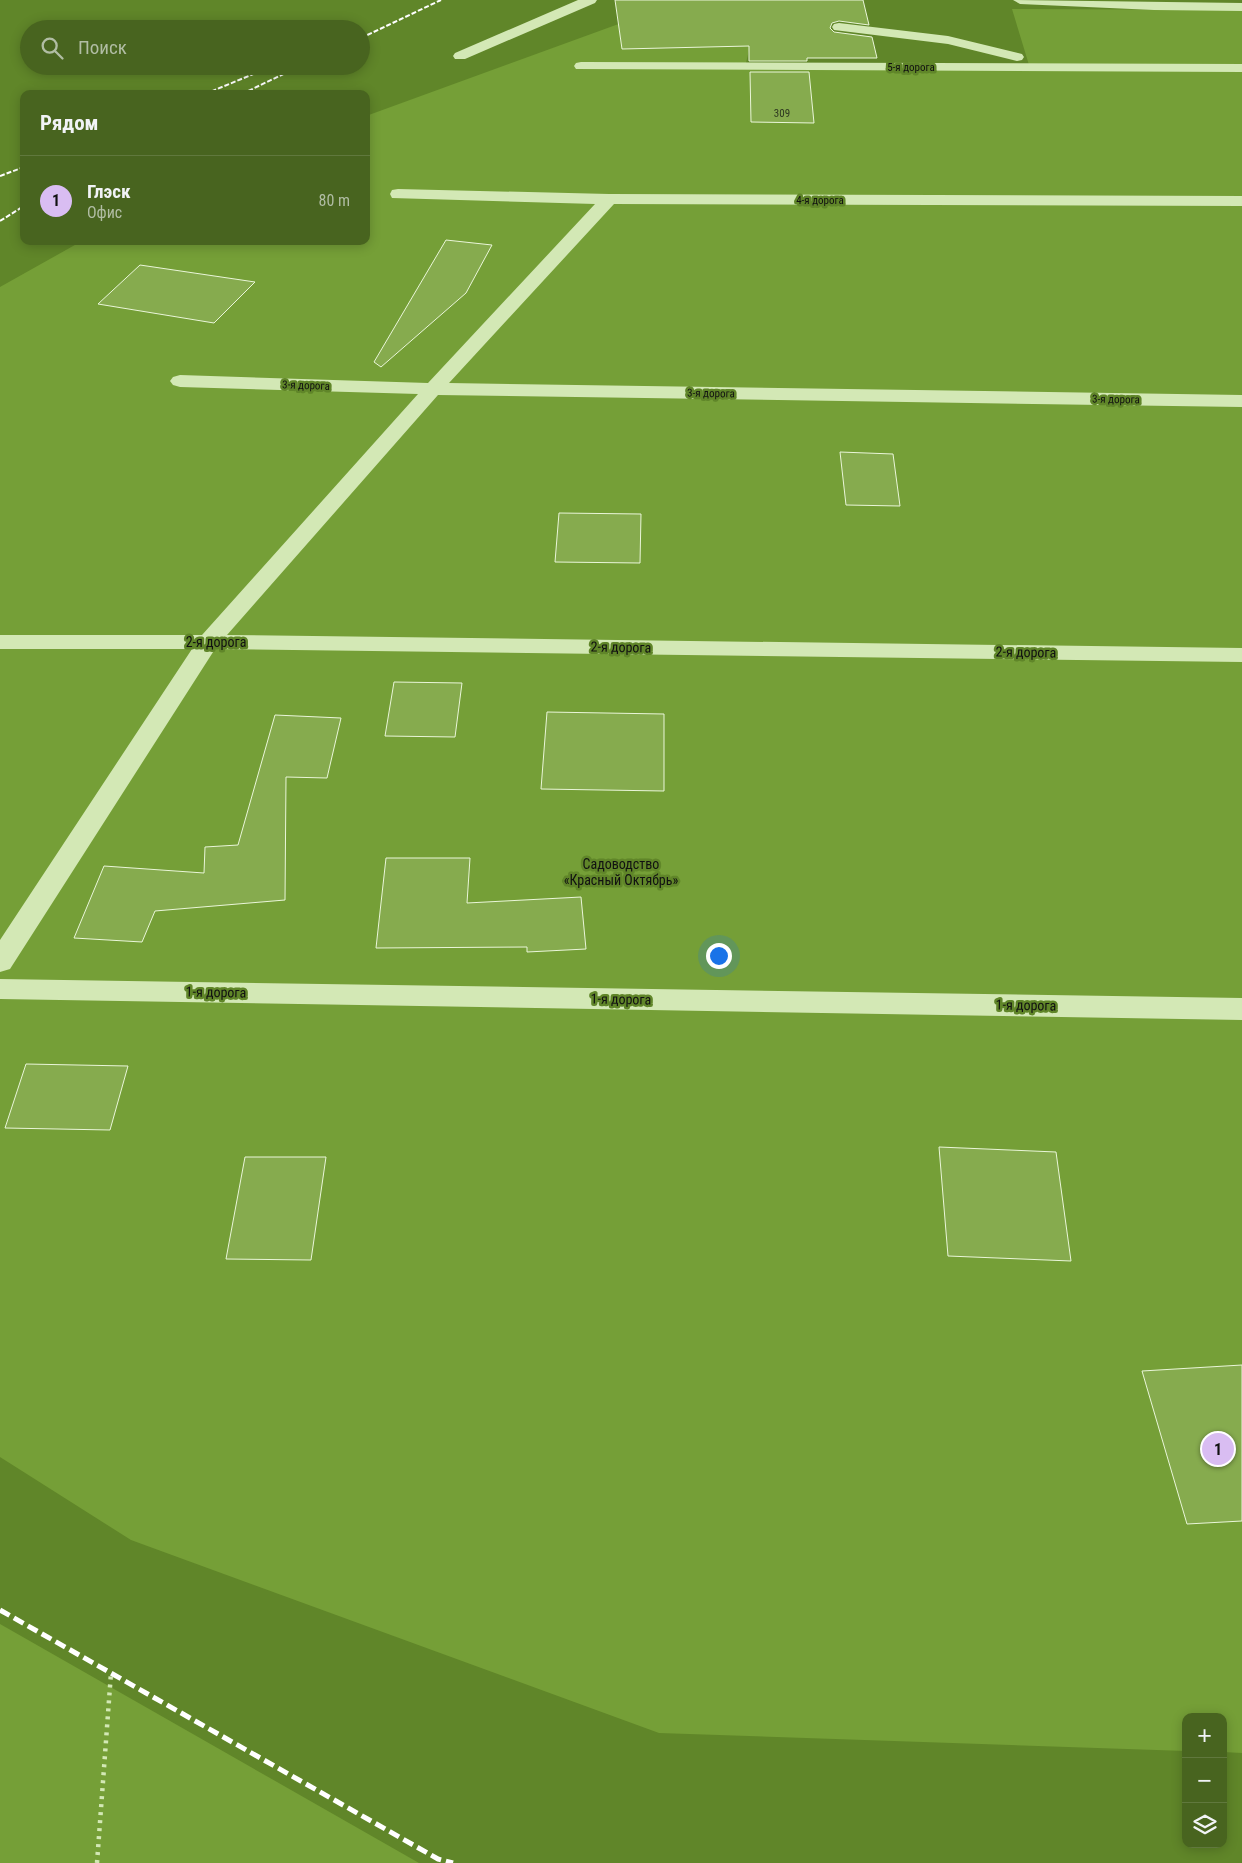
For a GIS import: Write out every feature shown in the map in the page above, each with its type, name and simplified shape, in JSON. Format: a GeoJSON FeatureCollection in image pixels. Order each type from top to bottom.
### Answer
{"type":"FeatureCollection","features":[{"type":"Feature","properties":{"kind":"lane"},"geometry":{"type":"LineString","coordinates":[[460,56],[590,0]]}},
{"type":"Feature","properties":{"kind":"lane"},"geometry":{"type":"LineString","coordinates":[[1020,0],[1242,7]]}},
{"type":"Feature","properties":{"kind":"lane"},"geometry":{"type":"LineString","coordinates":[[838,27],[948,40],[1028,59],[1077,68]]}},
{"type":"Feature","properties":{"kind":"lane","name":"5-я дорога"},"geometry":{"type":"LineString","coordinates":[[581,66],[1242,68]]}},
{"type":"Feature","properties":{"kind":"lane","name":"4-я дорога"},"geometry":{"type":"LineString","coordinates":[[398,194],[609,199],[1242,201]]}},
{"type":"Feature","properties":{"kind":"lane"},"geometry":{"type":"LineString","coordinates":[[0,962],[208,642],[433,389],[609,199]]}},
{"type":"Feature","properties":{"kind":"lane","name":"3-я дорога"},"geometry":{"type":"LineString","coordinates":[[180,381],[433,389],[1242,401]]}},
{"type":"Feature","properties":{"kind":"lane","name":"2-я дорога"},"geometry":{"type":"LineString","coordinates":[[0,642],[208,642],[1242,655]]}},
{"type":"Feature","properties":{"kind":"lane","name":"1-я дорога"},"geometry":{"type":"LineString","coordinates":[[0,989],[1242,1009]]}},
{"type":"Feature","properties":{"kind":"path"},"geometry":{"type":"LineString","coordinates":[[96,1863],[111,1673]]}},
{"type":"Feature","properties":{"kind":"green space","name":"Садоводство «Красный Октябрь»"},"geometry":{"type":"Polygon","coordinates":[[[1012,9],[1242,10],[1242,1753],[1227,1752],[1227,1713],[1182,1713],[1182,1751],[659,1733],[131,1540],[0,1457],[0,287],[75,245],[370,245],[370,115],[657,10],[758,11],[746,63],[1029,65],[1012,9]]]}},
{"type":"Feature","properties":{"kind":"green space"},"geometry":{"type":"Polygon","coordinates":[[[0,1624],[419,1863],[0,1863],[0,1624]]]}},
{"type":"Feature","properties":{"kind":"building"},"geometry":{"type":"Polygon","coordinates":[[[615,0],[863,0],[869,25],[839,21],[832,23],[830,28],[834,32],[872,37],[877,58],[807,58],[807,61],[749,61],[749,46],[622,49],[615,0]]]}},
{"type":"Feature","properties":{"kind":"building"},"geometry":{"type":"Polygon","coordinates":[[[750,72],[809,72],[814,123],[751,122],[750,72]]]}},
{"type":"Feature","properties":{"kind":"building"},"geometry":{"type":"Polygon","coordinates":[[[446,240],[492,245],[466,293],[381,367],[374,362],[446,240]]]}},
{"type":"Feature","properties":{"kind":"building"},"geometry":{"type":"Polygon","coordinates":[[[140,265],[255,282],[214,323],[98,304],[140,265]]]}},
{"type":"Feature","properties":{"kind":"building"},"geometry":{"type":"Polygon","coordinates":[[[840,452],[893,454],[900,506],[846,505],[840,452]]]}},
{"type":"Feature","properties":{"kind":"building"},"geometry":{"type":"Polygon","coordinates":[[[559,513],[641,514],[640,563],[555,562],[559,513]]]}},
{"type":"Feature","properties":{"kind":"building"},"geometry":{"type":"Polygon","coordinates":[[[394,682],[462,683],[455,737],[385,736],[394,682]]]}},
{"type":"Feature","properties":{"kind":"building"},"geometry":{"type":"Polygon","coordinates":[[[547,712],[664,714],[664,791],[541,789],[547,712]]]}},
{"type":"Feature","properties":{"kind":"building"},"geometry":{"type":"Polygon","coordinates":[[[275,715],[341,718],[327,778],[286,777],[285,900],[155,911],[142,942],[74,938],[104,866],[204,873],[205,847],[238,845],[275,715]]]}},
{"type":"Feature","properties":{"kind":"building"},"geometry":{"type":"Polygon","coordinates":[[[386,858],[470,858],[467,903],[581,897],[586,949],[527,952],[527,947],[376,948],[386,858]]]}},
{"type":"Feature","properties":{"kind":"building"},"geometry":{"type":"Polygon","coordinates":[[[26,1064],[128,1066],[110,1130],[5,1128],[26,1064]]]}},
{"type":"Feature","properties":{"kind":"building"},"geometry":{"type":"Polygon","coordinates":[[[939,1147],[1056,1152],[1071,1261],[948,1256],[939,1147]]]}},
{"type":"Feature","properties":{"kind":"building"},"geometry":{"type":"Polygon","coordinates":[[[245,1157],[326,1157],[311,1260],[226,1259],[245,1157]]]}},
{"type":"Feature","properties":{"kind":"building"},"geometry":{"type":"Polygon","coordinates":[[[1242,1365],[1242,1521],[1187,1524],[1142,1371],[1242,1365]]]}},
{"type":"Feature","properties":{"kind":"railway"},"geometry":{"type":"LineString","coordinates":[[370,34],[441,0]]}},
{"type":"Feature","properties":{"kind":"railway"},"geometry":{"type":"LineString","coordinates":[[215,90],[251,75]]}},
{"type":"Feature","properties":{"kind":"railway"},"geometry":{"type":"LineString","coordinates":[[250,90],[281,75]]}},
{"type":"Feature","properties":{"kind":"railway"},"geometry":{"type":"LineString","coordinates":[[0,176],[20,168]]}},
{"type":"Feature","properties":{"kind":"railway"},"geometry":{"type":"LineString","coordinates":[[0,221],[20,208]]}},
{"type":"Feature","properties":{"kind":"railway"},"geometry":{"type":"LineString","coordinates":[[0,1610],[438,1859],[453,1863]]}},
{"type":"Feature","properties":{"kind":"place","name":"Глэск"},"geometry":{"type":"Point","coordinates":[1218,1449]}}]}
